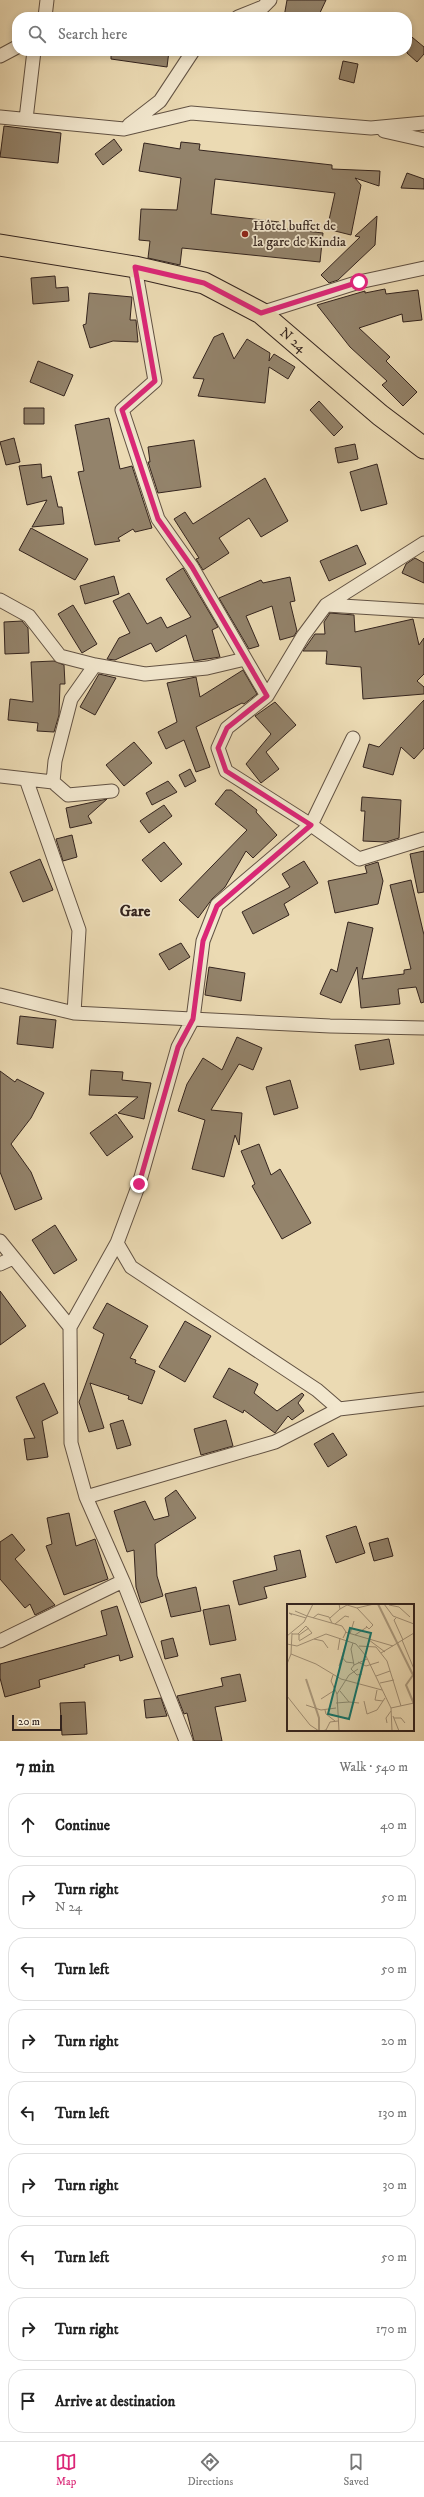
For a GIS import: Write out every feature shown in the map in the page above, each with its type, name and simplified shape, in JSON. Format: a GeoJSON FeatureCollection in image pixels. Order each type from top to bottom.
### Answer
{"type":"FeatureCollection","features":[{"type":"Feature","properties":{"kind":"main road","name":"N 24"},"geometry":{"type":"LineString","coordinates":[[0,245],[135,267],[204,283],[261,313],[380,415],[424,448]]}},
{"type":"Feature","properties":{"kind":"street"},"geometry":{"type":"LineString","coordinates":[[46,12],[47,0]]}},
{"type":"Feature","properties":{"kind":"street"},"geometry":{"type":"LineString","coordinates":[[250,12],[263,7],[270,0]]}},
{"type":"Feature","properties":{"kind":"street"},"geometry":{"type":"LineString","coordinates":[[0,56],[12,50]]}},
{"type":"Feature","properties":{"kind":"street"},"geometry":{"type":"LineString","coordinates":[[26,119],[33,56]]}},
{"type":"Feature","properties":{"kind":"street"},"geometry":{"type":"LineString","coordinates":[[124,129],[160,101],[190,56]]}},
{"type":"Feature","properties":{"kind":"street"},"geometry":{"type":"LineString","coordinates":[[0,117],[124,129],[192,113],[371,128],[424,140]]}},
{"type":"Feature","properties":{"kind":"street"},"geometry":{"type":"LineString","coordinates":[[371,128],[424,123]]}},
{"type":"Feature","properties":{"kind":"street"},"geometry":{"type":"LineString","coordinates":[[135,267],[155,381],[122,410],[158,519],[192,567],[267,696]]}},
{"type":"Feature","properties":{"kind":"street"},"geometry":{"type":"LineString","coordinates":[[261,313],[359,282],[424,268]]}},
{"type":"Feature","properties":{"kind":"street"},"geometry":{"type":"LineString","coordinates":[[424,543],[326,605],[303,636],[267,696],[227,728],[218,748],[226,771],[311,825],[359,859],[424,839]]}},
{"type":"Feature","properties":{"kind":"street"},"geometry":{"type":"LineString","coordinates":[[0,600],[29,616],[60,656],[95,665],[145,674],[208,668],[245,659]]}},
{"type":"Feature","properties":{"kind":"street"},"geometry":{"type":"LineString","coordinates":[[326,605],[424,611]]}},
{"type":"Feature","properties":{"kind":"street"},"geometry":{"type":"LineString","coordinates":[[53,782],[55,761],[71,699],[95,665]]}},
{"type":"Feature","properties":{"kind":"street"},"geometry":{"type":"LineString","coordinates":[[186,1741],[123,1581],[86,1497],[71,1443],[70,1327],[117,1243],[139,1184],[178,1047],[193,1019],[203,941],[217,906],[311,825],[353,738]]}},
{"type":"Feature","properties":{"kind":"street"},"geometry":{"type":"LineString","coordinates":[[0,776],[53,782],[68,795],[112,791]]}},
{"type":"Feature","properties":{"kind":"street"},"geometry":{"type":"LineString","coordinates":[[26,779],[79,930],[74,1013]]}},
{"type":"Feature","properties":{"kind":"street"},"geometry":{"type":"LineString","coordinates":[[0,995],[74,1013],[424,1028]]}},
{"type":"Feature","properties":{"kind":"street"},"geometry":{"type":"LineString","coordinates":[[0,1241],[70,1327]]}},
{"type":"Feature","properties":{"kind":"street"},"geometry":{"type":"LineString","coordinates":[[117,1243],[131,1267],[311,1386],[339,1408]]}},
{"type":"Feature","properties":{"kind":"street"},"geometry":{"type":"LineString","coordinates":[[0,1264],[13,1258]]}},
{"type":"Feature","properties":{"kind":"street"},"geometry":{"type":"LineString","coordinates":[[86,1497],[275,1442],[339,1408],[424,1399]]}},
{"type":"Feature","properties":{"kind":"street"},"geometry":{"type":"LineString","coordinates":[[0,1641],[123,1581]]}},
{"type":"Feature","properties":{"kind":"building"},"geometry":{"type":"Polygon","coordinates":[[[287,0],[326,0],[320,12],[285,12],[287,0]]]}},
{"type":"Feature","properties":{"kind":"building"},"geometry":{"type":"Polygon","coordinates":[[[412,37],[424,47],[424,54],[417,62],[410,56],[412,56],[412,37]]]}},
{"type":"Feature","properties":{"kind":"building"},"geometry":{"type":"Polygon","coordinates":[[[111,56],[168,56],[167,67],[111,59],[111,56]]]}},
{"type":"Feature","properties":{"kind":"building"},"geometry":{"type":"Polygon","coordinates":[[[343,61],[358,64],[354,83],[339,79],[343,61]]]}},
{"type":"Feature","properties":{"kind":"building"},"geometry":{"type":"Polygon","coordinates":[[[4,126],[61,133],[58,163],[0,157],[4,126]]]}},
{"type":"Feature","properties":{"kind":"building"},"geometry":{"type":"Polygon","coordinates":[[[114,139],[122,150],[103,165],[95,154],[114,139]]]}},
{"type":"Feature","properties":{"kind":"building"},"geometry":{"type":"Polygon","coordinates":[[[181,142],[200,144],[199,150],[332,165],[332,169],[380,171],[379,186],[355,178],[361,185],[351,235],[327,229],[335,193],[215,179],[211,214],[279,222],[278,228],[323,233],[320,262],[182,248],[180,265],[148,258],[150,241],[139,240],[141,209],[177,210],[181,178],[139,171],[144,143],[180,149],[181,142]]]}},
{"type":"Feature","properties":{"kind":"building"},"geometry":{"type":"Polygon","coordinates":[[[407,173],[424,179],[424,189],[401,188],[407,173]]]}},
{"type":"Feature","properties":{"kind":"building"},"geometry":{"type":"Polygon","coordinates":[[[377,216],[375,245],[338,280],[329,283],[321,275],[360,237],[355,236],[377,216]]]}},
{"type":"Feature","properties":{"kind":"building"},"geometry":{"type":"Polygon","coordinates":[[[55,276],[56,288],[68,287],[69,301],[33,304],[31,278],[55,276]]]}},
{"type":"Feature","properties":{"kind":"building"},"geometry":{"type":"Polygon","coordinates":[[[385,289],[386,294],[418,290],[422,320],[403,322],[402,314],[359,328],[390,357],[386,361],[417,392],[403,406],[382,385],[387,381],[350,347],[317,305],[365,291],[365,293],[385,289]]]}},
{"type":"Feature","properties":{"kind":"building"},"geometry":{"type":"Polygon","coordinates":[[[89,293],[132,297],[130,320],[136,320],[138,342],[113,341],[90,348],[83,325],[86,324],[89,293]]]}},
{"type":"Feature","properties":{"kind":"building"},"geometry":{"type":"Polygon","coordinates":[[[223,333],[234,359],[247,339],[270,353],[269,361],[274,354],[295,367],[288,379],[269,367],[265,403],[198,396],[204,379],[193,378],[214,337],[223,333]]]}},
{"type":"Feature","properties":{"kind":"building"},"geometry":{"type":"Polygon","coordinates":[[[38,361],[73,375],[64,396],[30,382],[38,361]]]}},
{"type":"Feature","properties":{"kind":"building"},"geometry":{"type":"Polygon","coordinates":[[[319,401],[343,427],[334,436],[310,410],[319,401]]]}},
{"type":"Feature","properties":{"kind":"building"},"geometry":{"type":"Polygon","coordinates":[[[24,408],[44,408],[44,424],[24,424],[24,408]]]}},
{"type":"Feature","properties":{"kind":"building"},"geometry":{"type":"Polygon","coordinates":[[[109,418],[120,469],[132,466],[152,528],[135,532],[133,529],[118,538],[120,541],[95,545],[78,472],[84,471],[75,425],[109,418]]]}},
{"type":"Feature","properties":{"kind":"building"},"geometry":{"type":"Polygon","coordinates":[[[14,438],[20,462],[6,465],[0,442],[14,438]]]}},
{"type":"Feature","properties":{"kind":"building"},"geometry":{"type":"Polygon","coordinates":[[[194,440],[201,487],[158,493],[148,462],[150,462],[148,447],[194,440]]]}},
{"type":"Feature","properties":{"kind":"building"},"geometry":{"type":"Polygon","coordinates":[[[355,444],[358,459],[338,463],[335,448],[355,444]]]}},
{"type":"Feature","properties":{"kind":"building"},"geometry":{"type":"Polygon","coordinates":[[[41,464],[42,478],[51,476],[58,507],[62,507],[64,524],[32,527],[47,500],[27,505],[19,466],[41,464]]]}},
{"type":"Feature","properties":{"kind":"building"},"geometry":{"type":"Polygon","coordinates":[[[377,464],[387,504],[361,511],[350,472],[377,464]]]}},
{"type":"Feature","properties":{"kind":"building"},"geometry":{"type":"Polygon","coordinates":[[[265,478],[288,521],[261,537],[249,518],[219,538],[229,553],[203,570],[196,559],[199,558],[174,519],[185,512],[193,524],[265,478]]]}},
{"type":"Feature","properties":{"kind":"building"},"geometry":{"type":"Polygon","coordinates":[[[31,528],[88,559],[75,580],[19,550],[31,528]]]}},
{"type":"Feature","properties":{"kind":"building"},"geometry":{"type":"Polygon","coordinates":[[[357,545],[366,564],[329,581],[320,561],[357,545]]]}},
{"type":"Feature","properties":{"kind":"building"},"geometry":{"type":"Polygon","coordinates":[[[415,558],[424,563],[424,583],[402,573],[406,564],[415,558]]]}},
{"type":"Feature","properties":{"kind":"building"},"geometry":{"type":"Polygon","coordinates":[[[183,568],[218,627],[212,630],[220,657],[194,661],[186,635],[156,652],[151,643],[115,660],[107,659],[119,638],[130,633],[113,601],[129,593],[147,624],[161,617],[167,628],[191,617],[166,579],[183,568]]]}},
{"type":"Feature","properties":{"kind":"building"},"geometry":{"type":"Polygon","coordinates":[[[114,576],[119,594],[85,604],[80,586],[114,576]]]}},
{"type":"Feature","properties":{"kind":"building"},"geometry":{"type":"Polygon","coordinates":[[[290,577],[295,601],[290,602],[297,631],[294,636],[280,640],[272,606],[246,616],[259,646],[249,649],[219,598],[261,580],[263,583],[290,577]]]}},
{"type":"Feature","properties":{"kind":"building"},"geometry":{"type":"Polygon","coordinates":[[[73,605],[97,644],[82,653],[58,614],[73,605]]]}},
{"type":"Feature","properties":{"kind":"building"},"geometry":{"type":"Polygon","coordinates":[[[330,613],[354,615],[355,632],[413,619],[419,645],[424,638],[424,674],[417,681],[424,687],[424,694],[363,699],[361,667],[326,664],[327,651],[303,651],[315,634],[325,634],[324,622],[330,613]]]}},
{"type":"Feature","properties":{"kind":"building"},"geometry":{"type":"Polygon","coordinates":[[[22,621],[28,628],[29,653],[5,654],[4,622],[22,621]]]}},
{"type":"Feature","properties":{"kind":"building"},"geometry":{"type":"Polygon","coordinates":[[[54,661],[64,665],[65,684],[60,684],[59,715],[54,732],[37,731],[38,723],[8,720],[10,699],[33,702],[31,662],[54,661]]]}},
{"type":"Feature","properties":{"kind":"building"},"geometry":{"type":"Polygon","coordinates":[[[243,670],[257,694],[244,704],[242,703],[196,727],[210,767],[196,772],[184,740],[166,749],[158,732],[177,722],[167,683],[196,677],[200,697],[243,670]]]}},
{"type":"Feature","properties":{"kind":"building"},"geometry":{"type":"Polygon","coordinates":[[[99,674],[116,678],[95,715],[80,707],[99,674]]]}},
{"type":"Feature","properties":{"kind":"building"},"geometry":{"type":"Polygon","coordinates":[[[424,700],[424,748],[414,759],[401,747],[393,775],[363,767],[369,744],[379,747],[424,700]]]}},
{"type":"Feature","properties":{"kind":"building"},"geometry":{"type":"Polygon","coordinates":[[[275,702],[296,725],[266,752],[279,769],[261,783],[246,764],[271,734],[255,716],[275,702]]]}},
{"type":"Feature","properties":{"kind":"building"},"geometry":{"type":"Polygon","coordinates":[[[134,742],[152,763],[124,786],[106,765],[134,742]]]}},
{"type":"Feature","properties":{"kind":"building"},"geometry":{"type":"Polygon","coordinates":[[[190,769],[196,781],[185,787],[179,775],[190,769]]]}},
{"type":"Feature","properties":{"kind":"building"},"geometry":{"type":"Polygon","coordinates":[[[168,781],[177,792],[152,805],[146,793],[168,781]]]}},
{"type":"Feature","properties":{"kind":"building"},"geometry":{"type":"Polygon","coordinates":[[[226,790],[231,790],[257,810],[256,812],[277,835],[253,858],[246,851],[225,887],[212,899],[198,918],[179,900],[247,830],[215,804],[226,790]]]}},
{"type":"Feature","properties":{"kind":"building"},"geometry":{"type":"Polygon","coordinates":[[[362,797],[401,800],[399,838],[386,842],[363,841],[365,811],[361,811],[362,797]]]}},
{"type":"Feature","properties":{"kind":"building"},"geometry":{"type":"Polygon","coordinates":[[[107,799],[88,816],[92,823],[70,828],[66,808],[107,799]]]}},
{"type":"Feature","properties":{"kind":"building"},"geometry":{"type":"Polygon","coordinates":[[[164,805],[172,816],[149,833],[140,821],[164,805]]]}},
{"type":"Feature","properties":{"kind":"building"},"geometry":{"type":"Polygon","coordinates":[[[72,835],[77,857],[63,861],[56,839],[72,835]]]}},
{"type":"Feature","properties":{"kind":"building"},"geometry":{"type":"Polygon","coordinates":[[[164,842],[182,864],[161,882],[142,860],[164,842]]]}},
{"type":"Feature","properties":{"kind":"building"},"geometry":{"type":"Polygon","coordinates":[[[424,851],[424,892],[418,893],[410,854],[424,851]]]}},
{"type":"Feature","properties":{"kind":"building"},"geometry":{"type":"Polygon","coordinates":[[[40,859],[53,890],[23,902],[10,872],[40,859]]]}},
{"type":"Feature","properties":{"kind":"building"},"geometry":{"type":"Polygon","coordinates":[[[304,861],[318,883],[284,904],[289,915],[253,934],[242,912],[290,887],[282,874],[304,861]]]}},
{"type":"Feature","properties":{"kind":"building"},"geometry":{"type":"Polygon","coordinates":[[[378,862],[383,881],[378,904],[335,913],[328,881],[367,873],[365,866],[378,862]]]}},
{"type":"Feature","properties":{"kind":"building"},"geometry":{"type":"Polygon","coordinates":[[[411,880],[424,935],[424,1002],[421,1003],[416,987],[398,989],[400,1004],[361,1008],[357,967],[341,1003],[320,994],[331,969],[337,972],[348,922],[373,928],[362,979],[404,974],[404,970],[411,969],[390,885],[411,880]]]}},
{"type":"Feature","properties":{"kind":"building"},"geometry":{"type":"Polygon","coordinates":[[[181,943],[190,957],[169,970],[159,954],[181,943]]]}},
{"type":"Feature","properties":{"kind":"building"},"geometry":{"type":"Polygon","coordinates":[[[209,967],[245,973],[241,1001],[205,995],[209,967]]]}},
{"type":"Feature","properties":{"kind":"building"},"geometry":{"type":"Polygon","coordinates":[[[20,1016],[56,1020],[53,1048],[17,1044],[20,1016]]]}},
{"type":"Feature","properties":{"kind":"building"},"geometry":{"type":"Polygon","coordinates":[[[237,1037],[262,1048],[253,1070],[239,1064],[211,1110],[242,1113],[239,1145],[235,1135],[224,1177],[192,1169],[205,1120],[178,1111],[187,1084],[203,1058],[222,1070],[237,1037]]]}},
{"type":"Feature","properties":{"kind":"building"},"geometry":{"type":"Polygon","coordinates":[[[389,1039],[394,1064],[360,1070],[355,1045],[389,1039]]]}},
{"type":"Feature","properties":{"kind":"building"},"geometry":{"type":"Polygon","coordinates":[[[91,1070],[123,1072],[122,1080],[151,1083],[144,1119],[118,1113],[138,1097],[89,1095],[91,1070]]]}},
{"type":"Feature","properties":{"kind":"building"},"geometry":{"type":"Polygon","coordinates":[[[0,1071],[15,1082],[17,1079],[44,1093],[31,1118],[11,1144],[31,1172],[42,1199],[15,1210],[0,1172],[0,1071]]]}},
{"type":"Feature","properties":{"kind":"building"},"geometry":{"type":"Polygon","coordinates":[[[290,1080],[298,1108],[274,1115],[266,1087],[290,1080]]]}},
{"type":"Feature","properties":{"kind":"building"},"geometry":{"type":"Polygon","coordinates":[[[116,1114],[133,1137],[107,1156],[90,1133],[116,1114]]]}},
{"type":"Feature","properties":{"kind":"building"},"geometry":{"type":"Polygon","coordinates":[[[259,1144],[271,1175],[280,1169],[311,1223],[282,1239],[252,1186],[255,1184],[241,1151],[259,1144]]]}},
{"type":"Feature","properties":{"kind":"building"},"geometry":{"type":"Polygon","coordinates":[[[55,1225],[77,1260],[54,1274],[32,1240],[55,1225]]]}},
{"type":"Feature","properties":{"kind":"building"},"geometry":{"type":"Polygon","coordinates":[[[0,1291],[26,1326],[0,1345],[0,1291]]]}},
{"type":"Feature","properties":{"kind":"building"},"geometry":{"type":"Polygon","coordinates":[[[107,1303],[148,1326],[130,1358],[136,1360],[135,1363],[155,1371],[142,1404],[128,1399],[129,1396],[90,1383],[104,1428],[89,1432],[79,1402],[104,1334],[93,1328],[107,1303]]]}},
{"type":"Feature","properties":{"kind":"building"},"geometry":{"type":"Polygon","coordinates":[[[185,1321],[211,1336],[185,1382],[159,1367],[185,1321]]]}},
{"type":"Feature","properties":{"kind":"building"},"geometry":{"type":"Polygon","coordinates":[[[229,1368],[258,1384],[254,1393],[277,1411],[302,1393],[304,1395],[298,1403],[304,1411],[292,1420],[288,1416],[275,1433],[244,1410],[243,1413],[213,1397],[229,1368]]]}},
{"type":"Feature","properties":{"kind":"building"},"geometry":{"type":"Polygon","coordinates":[[[44,1383],[58,1413],[42,1421],[48,1457],[27,1460],[24,1439],[35,1438],[16,1397],[44,1383]]]}},
{"type":"Feature","properties":{"kind":"building"},"geometry":{"type":"Polygon","coordinates":[[[123,1420],[131,1445],[117,1449],[110,1424],[123,1420]]]}},
{"type":"Feature","properties":{"kind":"building"},"geometry":{"type":"Polygon","coordinates":[[[226,1420],[233,1446],[201,1455],[194,1429],[226,1420]]]}},
{"type":"Feature","properties":{"kind":"building"},"geometry":{"type":"Polygon","coordinates":[[[333,1433],[347,1455],[328,1467],[314,1444],[333,1433]]]}},
{"type":"Feature","properties":{"kind":"building"},"geometry":{"type":"Polygon","coordinates":[[[176,1490],[196,1518],[155,1544],[157,1576],[163,1596],[141,1603],[136,1587],[134,1550],[127,1552],[114,1511],[145,1501],[154,1520],[169,1516],[165,1498],[176,1490]]]}},
{"type":"Feature","properties":{"kind":"building"},"geometry":{"type":"Polygon","coordinates":[[[69,1513],[76,1546],[95,1539],[108,1579],[64,1595],[46,1546],[52,1544],[47,1518],[69,1513]]]}},
{"type":"Feature","properties":{"kind":"building"},"geometry":{"type":"Polygon","coordinates":[[[356,1526],[365,1553],[336,1563],[326,1536],[356,1526]]]}},
{"type":"Feature","properties":{"kind":"building"},"geometry":{"type":"Polygon","coordinates":[[[12,1534],[25,1550],[15,1559],[55,1605],[35,1615],[30,1604],[25,1608],[0,1579],[0,1542],[12,1534]]]}},
{"type":"Feature","properties":{"kind":"building"},"geometry":{"type":"Polygon","coordinates":[[[388,1538],[393,1556],[374,1561],[369,1543],[388,1538]]]}},
{"type":"Feature","properties":{"kind":"building"},"geometry":{"type":"Polygon","coordinates":[[[300,1550],[306,1577],[264,1587],[267,1598],[239,1605],[233,1581],[277,1570],[274,1556],[300,1550]]]}},
{"type":"Feature","properties":{"kind":"building"},"geometry":{"type":"Polygon","coordinates":[[[196,1587],[201,1611],[171,1617],[165,1594],[196,1587]]]}},
{"type":"Feature","properties":{"kind":"building"},"geometry":{"type":"Polygon","coordinates":[[[229,1605],[236,1640],[210,1645],[203,1610],[229,1605]]]}},
{"type":"Feature","properties":{"kind":"building"},"geometry":{"type":"Polygon","coordinates":[[[117,1606],[133,1657],[120,1661],[119,1655],[84,1665],[85,1667],[39,1680],[40,1687],[5,1697],[0,1678],[0,1664],[107,1635],[101,1611],[117,1606]]]}},
{"type":"Feature","properties":{"kind":"building"},"geometry":{"type":"Polygon","coordinates":[[[173,1638],[178,1656],[165,1659],[161,1641],[173,1638]]]}},
{"type":"Feature","properties":{"kind":"building"},"geometry":{"type":"Polygon","coordinates":[[[240,1674],[246,1701],[215,1707],[222,1741],[194,1741],[187,1713],[184,1714],[177,1696],[223,1686],[221,1678],[240,1674]]]}},
{"type":"Feature","properties":{"kind":"building"},"geometry":{"type":"Polygon","coordinates":[[[161,1698],[167,1716],[146,1718],[144,1700],[161,1698]]]}},
{"type":"Feature","properties":{"kind":"building"},"geometry":{"type":"Polygon","coordinates":[[[85,1702],[87,1734],[62,1735],[60,1703],[85,1702]]]}},
{"type":"Feature","properties":{"kind":"place","name":"Hôtel buffet de la gare de Kindia"},"geometry":{"type":"Point","coordinates":[245,234]}},
{"type":"Feature","properties":{"kind":"district","name":"Gare"},"geometry":{"type":"Point","coordinates":[135,911]}},
{"type":"Feature","properties":{"kind":"route"},"geometry":{"type":"LineString","coordinates":[[139,1184],[178,1047],[193,1019],[203,941],[217,906],[244,881],[311,825],[226,771],[218,748],[227,728],[267,696],[192,567],[158,519],[122,410],[155,381],[135,267],[204,283],[261,313],[359,282]]}}]}
